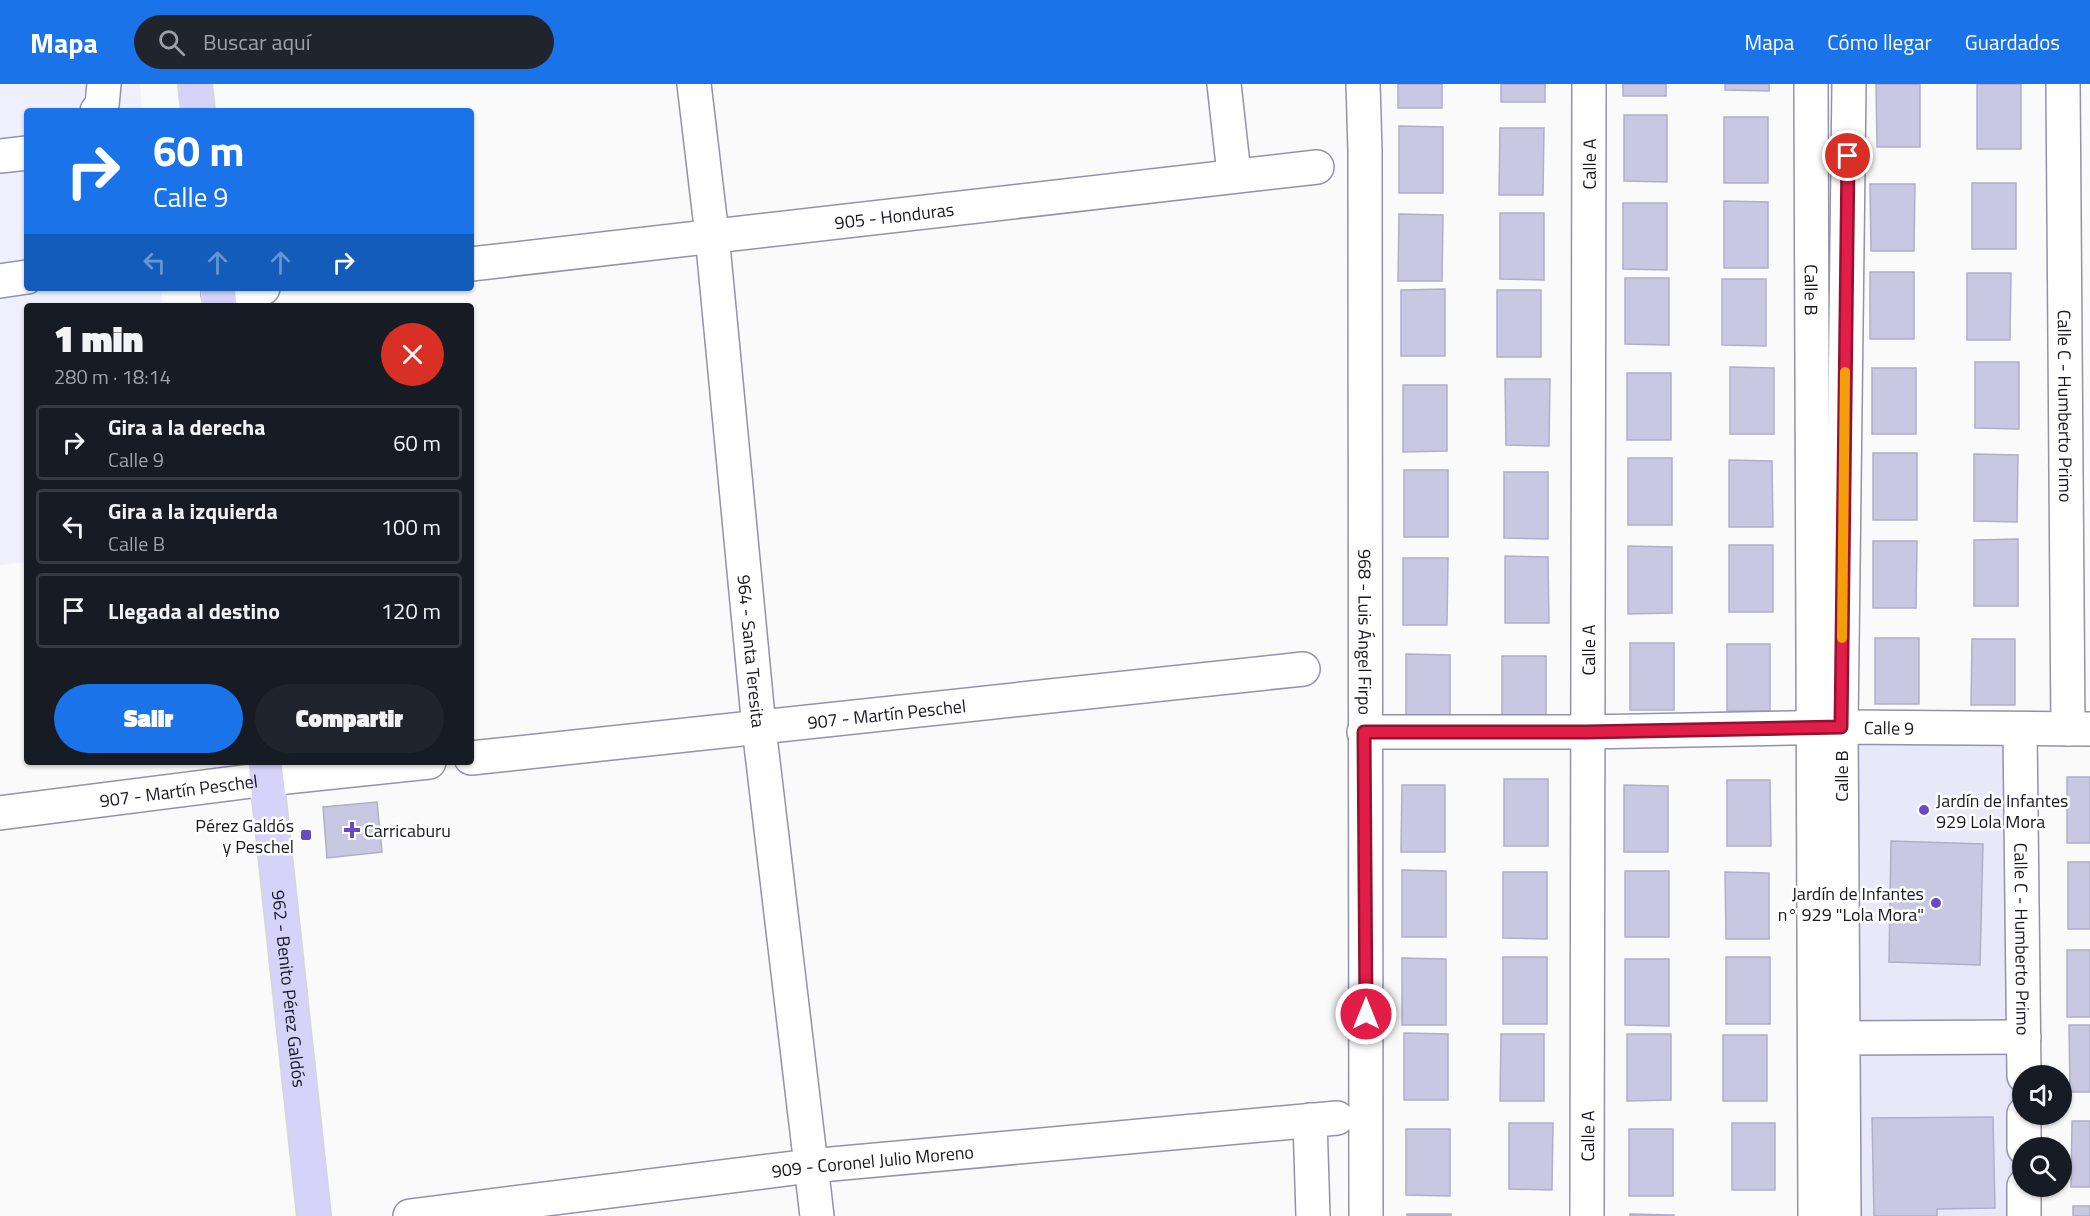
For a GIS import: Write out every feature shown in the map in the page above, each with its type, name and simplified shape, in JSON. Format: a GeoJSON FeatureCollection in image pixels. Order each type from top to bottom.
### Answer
{"type":"FeatureCollection","features":[{"type":"Feature","properties":{"kind":"main road"},"geometry":{"type":"LineString","coordinates":[[195,84],[198,108]]}},
{"type":"Feature","properties":{"kind":"main road","name":"962 - Benito Pérez Galdós"},"geometry":{"type":"LineString","coordinates":[[266,770],[314,1216]]}},
{"type":"Feature","properties":{"kind":"street"},"geometry":{"type":"LineString","coordinates":[[100,108],[102,105],[104,84]]}},
{"type":"Feature","properties":{"kind":"street","name":"964 - Santa Teresita"},"geometry":{"type":"LineString","coordinates":[[694,84],[712,235],[759,728],[816,1216]]}},
{"type":"Feature","properties":{"kind":"street"},"geometry":{"type":"LineString","coordinates":[[1224,84],[1234,174]]}},
{"type":"Feature","properties":{"kind":"street","name":"968 - Luis Ángel Firpo"},"geometry":{"type":"LineString","coordinates":[[1363,84],[1365,150],[1366,1216]]}},
{"type":"Feature","properties":{"kind":"street","name":"Calle A"},"geometry":{"type":"LineString","coordinates":[[1587,1216],[1586,732],[1589,84]]}},
{"type":"Feature","properties":{"kind":"street","name":"Calle B"},"geometry":{"type":"LineString","coordinates":[[1811,84],[1826,728],[1843,1038],[1844,1216]]}},
{"type":"Feature","properties":{"kind":"street","name":"Calle B"},"geometry":{"type":"LineString","coordinates":[[1815,1216],[1826,728],[1849,84]]}},
{"type":"Feature","properties":{"kind":"street","name":"Calle C - Humberto Primo"},"geometry":{"type":"LineString","coordinates":[[2063,84],[2079,729]]}},
{"type":"Feature","properties":{"kind":"street"},"geometry":{"type":"LineString","coordinates":[[0,156],[24,153]]}},
{"type":"Feature","properties":{"kind":"street","name":"905 - Honduras"},"geometry":{"type":"LineString","coordinates":[[474,264],[1317,166]]}},
{"type":"Feature","properties":{"kind":"street"},"geometry":{"type":"LineString","coordinates":[[0,281],[24,277]]}},
{"type":"Feature","properties":{"kind":"street"},"geometry":{"type":"LineString","coordinates":[[219,296],[246,291]]}},
{"type":"Feature","properties":{"kind":"street","name":"907 - Martín Peschel"},"geometry":{"type":"LineString","coordinates":[[474,758],[1303,669]]}},
{"type":"Feature","properties":{"kind":"street","name":"Calle 9"},"geometry":{"type":"LineString","coordinates":[[1364,732],[1586,732],[1826,728],[2079,729]]}},
{"type":"Feature","properties":{"kind":"street","name":"Calle C - Humberto Primo"},"geometry":{"type":"LineString","coordinates":[[2020,729],[2024,1065]]}},
{"type":"Feature","properties":{"kind":"street","name":"907 - Martín Peschel"},"geometry":{"type":"LineString","coordinates":[[0,813],[266,770],[368,765]]}},
{"type":"Feature","properties":{"kind":"street"},"geometry":{"type":"LineString","coordinates":[[1843,1038],[2024,1037]]}},
{"type":"Feature","properties":{"kind":"street","name":"909 - Coronel Julio Moreno"},"geometry":{"type":"LineString","coordinates":[[410,1216],[810,1166],[1324,1119],[1313,1216]]}},
{"type":"Feature","properties":{"kind":"street"},"geometry":{"type":"LineString","coordinates":[[2024,1197],[2024,1216]]}},
{"type":"Feature","properties":{"kind":"shaded area"},"geometry":{"type":"Polygon","coordinates":[[[0,84],[140,84],[142,108],[24,108],[24,291],[161,291],[162,303],[24,303],[24,562],[0,565],[0,84]]]}},
{"type":"Feature","properties":{"kind":"shaded area"},"geometry":{"type":"Polygon","coordinates":[[[1841,727],[2020,729],[2023,1065],[2012,1065],[2012,1125],[2023,1125],[2023,1137],[2012,1137],[2012,1197],[2024,1197],[2024,1216],[1844,1216],[1841,727]]]}},
{"type":"Feature","properties":{"kind":"building"},"geometry":{"type":"Polygon","coordinates":[[[1398,84],[1442,84],[1442,108],[1398,108],[1398,84]]]}},
{"type":"Feature","properties":{"kind":"building"},"geometry":{"type":"Polygon","coordinates":[[[1501,84],[1545,84],[1545,102],[1501,102],[1501,84]]]}},
{"type":"Feature","properties":{"kind":"building"},"geometry":{"type":"Polygon","coordinates":[[[1623,84],[1666,84],[1666,96],[1623,96],[1623,84]]]}},
{"type":"Feature","properties":{"kind":"building"},"geometry":{"type":"Polygon","coordinates":[[[1725,84],[1769,84],[1769,91],[1725,90],[1725,84]]]}},
{"type":"Feature","properties":{"kind":"building"},"geometry":{"type":"Polygon","coordinates":[[[1876,84],[1920,84],[1920,147],[1877,147],[1876,84]]]}},
{"type":"Feature","properties":{"kind":"building"},"geometry":{"type":"Polygon","coordinates":[[[1977,84],[2021,84],[2021,149],[1977,149],[1977,84]]]}},
{"type":"Feature","properties":{"kind":"building"},"geometry":{"type":"Polygon","coordinates":[[[1624,115],[1667,115],[1667,182],[1624,181],[1624,115]]]}},
{"type":"Feature","properties":{"kind":"building"},"geometry":{"type":"Polygon","coordinates":[[[1724,117],[1768,117],[1768,183],[1724,183],[1724,117]]]}},
{"type":"Feature","properties":{"kind":"building"},"geometry":{"type":"Polygon","coordinates":[[[1399,126],[1443,127],[1443,193],[1399,193],[1399,126]]]}},
{"type":"Feature","properties":{"kind":"building"},"geometry":{"type":"Polygon","coordinates":[[[1500,128],[1544,128],[1543,195],[1499,195],[1500,128]]]}},
{"type":"Feature","properties":{"kind":"building"},"geometry":{"type":"Polygon","coordinates":[[[1972,183],[2016,183],[2016,249],[1972,249],[1972,183]]]}},
{"type":"Feature","properties":{"kind":"building"},"geometry":{"type":"Polygon","coordinates":[[[1870,184],[1915,184],[1914,251],[1871,251],[1870,184]]]}},
{"type":"Feature","properties":{"kind":"building"},"geometry":{"type":"Polygon","coordinates":[[[1724,201],[1768,202],[1768,268],[1724,268],[1724,201]]]}},
{"type":"Feature","properties":{"kind":"building"},"geometry":{"type":"Polygon","coordinates":[[[1623,203],[1667,203],[1667,270],[1623,269],[1623,203]]]}},
{"type":"Feature","properties":{"kind":"building"},"geometry":{"type":"Polygon","coordinates":[[[1500,213],[1544,213],[1544,280],[1500,279],[1500,213]]]}},
{"type":"Feature","properties":{"kind":"building"},"geometry":{"type":"Polygon","coordinates":[[[1399,214],[1443,215],[1442,281],[1398,281],[1399,214]]]}},
{"type":"Feature","properties":{"kind":"building"},"geometry":{"type":"Polygon","coordinates":[[[1870,272],[1914,272],[1914,339],[1870,339],[1870,272]]]}},
{"type":"Feature","properties":{"kind":"building"},"geometry":{"type":"Polygon","coordinates":[[[1967,273],[2011,273],[2010,340],[1967,340],[1967,273]]]}},
{"type":"Feature","properties":{"kind":"building"},"geometry":{"type":"Polygon","coordinates":[[[1625,278],[1669,278],[1669,345],[1625,344],[1625,278]]]}},
{"type":"Feature","properties":{"kind":"building"},"geometry":{"type":"Polygon","coordinates":[[[1722,279],[1766,279],[1766,346],[1722,345],[1722,279]]]}},
{"type":"Feature","properties":{"kind":"building"},"geometry":{"type":"Polygon","coordinates":[[[1445,289],[1445,356],[1401,356],[1401,290],[1445,289]]]}},
{"type":"Feature","properties":{"kind":"building"},"geometry":{"type":"Polygon","coordinates":[[[1497,290],[1541,290],[1541,357],[1497,357],[1497,290]]]}},
{"type":"Feature","properties":{"kind":"building"},"geometry":{"type":"Polygon","coordinates":[[[1975,362],[2019,362],[2019,429],[1975,428],[1975,362]]]}},
{"type":"Feature","properties":{"kind":"building"},"geometry":{"type":"Polygon","coordinates":[[[1730,367],[1774,368],[1774,434],[1730,434],[1730,367]]]}},
{"type":"Feature","properties":{"kind":"building"},"geometry":{"type":"Polygon","coordinates":[[[1872,368],[1916,368],[1916,434],[1872,434],[1872,368]]]}},
{"type":"Feature","properties":{"kind":"building"},"geometry":{"type":"Polygon","coordinates":[[[1627,373],[1671,373],[1671,440],[1627,440],[1627,373]]]}},
{"type":"Feature","properties":{"kind":"building"},"geometry":{"type":"Polygon","coordinates":[[[1505,379],[1550,379],[1549,446],[1506,445],[1505,379]]]}},
{"type":"Feature","properties":{"kind":"building"},"geometry":{"type":"Polygon","coordinates":[[[1403,385],[1447,385],[1447,451],[1403,452],[1403,385]]]}},
{"type":"Feature","properties":{"kind":"building"},"geometry":{"type":"Polygon","coordinates":[[[1873,453],[1917,453],[1917,520],[1873,520],[1873,453]]]}},
{"type":"Feature","properties":{"kind":"building"},"geometry":{"type":"Polygon","coordinates":[[[1974,454],[2018,455],[2017,522],[1974,521],[1974,454]]]}},
{"type":"Feature","properties":{"kind":"building"},"geometry":{"type":"Polygon","coordinates":[[[1628,458],[1672,458],[1672,525],[1628,525],[1628,458]]]}},
{"type":"Feature","properties":{"kind":"building"},"geometry":{"type":"Polygon","coordinates":[[[1729,460],[1772,461],[1773,527],[1729,527],[1729,460]]]}},
{"type":"Feature","properties":{"kind":"building"},"geometry":{"type":"Polygon","coordinates":[[[1404,470],[1448,470],[1448,537],[1404,537],[1404,470]]]}},
{"type":"Feature","properties":{"kind":"building"},"geometry":{"type":"Polygon","coordinates":[[[1504,472],[1548,472],[1548,539],[1504,538],[1504,472]]]}},
{"type":"Feature","properties":{"kind":"building"},"geometry":{"type":"Polygon","coordinates":[[[2018,539],[2018,606],[1974,606],[1974,540],[2018,539]]]}},
{"type":"Feature","properties":{"kind":"building"},"geometry":{"type":"Polygon","coordinates":[[[1873,541],[1917,541],[1916,608],[1873,608],[1873,541]]]}},
{"type":"Feature","properties":{"kind":"building"},"geometry":{"type":"Polygon","coordinates":[[[1729,545],[1773,545],[1773,612],[1729,612],[1729,545]]]}},
{"type":"Feature","properties":{"kind":"building"},"geometry":{"type":"Polygon","coordinates":[[[1628,546],[1672,547],[1672,613],[1628,614],[1628,546]]]}},
{"type":"Feature","properties":{"kind":"building"},"geometry":{"type":"Polygon","coordinates":[[[1505,556],[1548,557],[1549,623],[1505,623],[1505,556]]]}},
{"type":"Feature","properties":{"kind":"building"},"geometry":{"type":"Polygon","coordinates":[[[1403,558],[1448,558],[1447,625],[1403,625],[1403,558]]]}},
{"type":"Feature","properties":{"kind":"building"},"geometry":{"type":"Polygon","coordinates":[[[1875,638],[1919,638],[1919,704],[1875,704],[1875,638]]]}},
{"type":"Feature","properties":{"kind":"building"},"geometry":{"type":"Polygon","coordinates":[[[1972,639],[2015,639],[2015,705],[1971,705],[1972,639]]]}},
{"type":"Feature","properties":{"kind":"building"},"geometry":{"type":"Polygon","coordinates":[[[1630,643],[1674,643],[1674,710],[1630,710],[1630,643]]]}},
{"type":"Feature","properties":{"kind":"building"},"geometry":{"type":"Polygon","coordinates":[[[1727,644],[1770,644],[1770,711],[1727,711],[1727,644]]]}},
{"type":"Feature","properties":{"kind":"building"},"geometry":{"type":"Polygon","coordinates":[[[1406,654],[1450,655],[1450,721],[1406,722],[1406,654]]]}},
{"type":"Feature","properties":{"kind":"building"},"geometry":{"type":"Polygon","coordinates":[[[1502,656],[1546,656],[1546,722],[1502,722],[1502,656]]]}},
{"type":"Feature","properties":{"kind":"building"},"geometry":{"type":"Polygon","coordinates":[[[2067,777],[2090,777],[2090,843],[2067,843],[2067,777]]]}},
{"type":"Feature","properties":{"kind":"building"},"geometry":{"type":"Polygon","coordinates":[[[1504,779],[1548,779],[1548,846],[1504,846],[1504,779]]]}},
{"type":"Feature","properties":{"kind":"building"},"geometry":{"type":"Polygon","coordinates":[[[1727,780],[1770,780],[1771,846],[1727,846],[1727,780]]]}},
{"type":"Feature","properties":{"kind":"building"},"geometry":{"type":"Polygon","coordinates":[[[1402,785],[1445,785],[1445,852],[1401,852],[1402,785]]]}},
{"type":"Feature","properties":{"kind":"building"},"geometry":{"type":"Polygon","coordinates":[[[1624,785],[1668,786],[1668,852],[1624,852],[1624,785]]]}},
{"type":"Feature","properties":{"kind":"building","name":"Carricaburu"},"geometry":{"type":"Polygon","coordinates":[[[377,802],[382,852],[327,858],[323,807],[377,802]]]}},
{"type":"Feature","properties":{"kind":"building","name":"Jardín de Infantes n° 929 \"Lola Mora\""},"geometry":{"type":"Polygon","coordinates":[[[1891,841],[1983,844],[1980,965],[1889,962],[1891,841]]]}},
{"type":"Feature","properties":{"kind":"building"},"geometry":{"type":"Polygon","coordinates":[[[2068,862],[2090,862],[2090,929],[2068,929],[2068,862]]]}},
{"type":"Feature","properties":{"kind":"building"},"geometry":{"type":"Polygon","coordinates":[[[1402,870],[1446,871],[1446,937],[1402,937],[1402,870]]]}},
{"type":"Feature","properties":{"kind":"building"},"geometry":{"type":"Polygon","coordinates":[[[1625,871],[1669,871],[1669,937],[1625,937],[1625,871]]]}},
{"type":"Feature","properties":{"kind":"building"},"geometry":{"type":"Polygon","coordinates":[[[1503,872],[1547,872],[1547,939],[1503,938],[1503,872]]]}},
{"type":"Feature","properties":{"kind":"building"},"geometry":{"type":"Polygon","coordinates":[[[1725,872],[1769,873],[1769,939],[1726,939],[1725,872]]]}},
{"type":"Feature","properties":{"kind":"building"},"geometry":{"type":"Polygon","coordinates":[[[2067,950],[2090,950],[2090,1017],[2067,1017],[2067,950]]]}},
{"type":"Feature","properties":{"kind":"building"},"geometry":{"type":"Polygon","coordinates":[[[1503,957],[1547,957],[1547,1024],[1503,1024],[1503,957]]]}},
{"type":"Feature","properties":{"kind":"building"},"geometry":{"type":"Polygon","coordinates":[[[1726,957],[1770,957],[1770,1024],[1726,1024],[1726,957]]]}},
{"type":"Feature","properties":{"kind":"building"},"geometry":{"type":"Polygon","coordinates":[[[1402,958],[1446,959],[1446,1025],[1402,1025],[1402,958]]]}},
{"type":"Feature","properties":{"kind":"building"},"geometry":{"type":"Polygon","coordinates":[[[1625,959],[1669,959],[1669,1026],[1625,1025],[1625,959]]]}},
{"type":"Feature","properties":{"kind":"building"},"geometry":{"type":"Polygon","coordinates":[[[2069,1025],[2090,1025],[2090,1092],[2072,1092],[2072,1065],[2070,1065],[2069,1025]]]}},
{"type":"Feature","properties":{"kind":"building"},"geometry":{"type":"Polygon","coordinates":[[[1404,1033],[1448,1034],[1448,1100],[1404,1100],[1404,1033]]]}},
{"type":"Feature","properties":{"kind":"building"},"geometry":{"type":"Polygon","coordinates":[[[1501,1034],[1544,1034],[1544,1101],[1500,1101],[1501,1034]]]}},
{"type":"Feature","properties":{"kind":"building"},"geometry":{"type":"Polygon","coordinates":[[[1627,1034],[1671,1034],[1671,1100],[1627,1101],[1627,1034]]]}},
{"type":"Feature","properties":{"kind":"building"},"geometry":{"type":"Polygon","coordinates":[[[1723,1035],[1767,1035],[1767,1101],[1723,1101],[1723,1035]]]}},
{"type":"Feature","properties":{"kind":"building"},"geometry":{"type":"Polygon","coordinates":[[[1993,1117],[1995,1208],[1937,1209],[1937,1216],[1874,1216],[1872,1118],[1993,1117]]]}},
{"type":"Feature","properties":{"kind":"building"},"geometry":{"type":"Polygon","coordinates":[[[2072,1121],[2090,1121],[2090,1187],[2072,1187],[2072,1121]]]}},
{"type":"Feature","properties":{"kind":"building"},"geometry":{"type":"Polygon","coordinates":[[[1509,1123],[1553,1123],[1552,1190],[1509,1189],[1509,1123]]]}},
{"type":"Feature","properties":{"kind":"building"},"geometry":{"type":"Polygon","coordinates":[[[1732,1123],[1775,1123],[1775,1190],[1732,1190],[1732,1123]]]}},
{"type":"Feature","properties":{"kind":"building"},"geometry":{"type":"Polygon","coordinates":[[[1406,1129],[1450,1129],[1450,1196],[1406,1195],[1406,1129]]]}},
{"type":"Feature","properties":{"kind":"building"},"geometry":{"type":"Polygon","coordinates":[[[1629,1129],[1673,1129],[1673,1196],[1629,1196],[1629,1129]]]}},
{"type":"Feature","properties":{"kind":"building"},"geometry":{"type":"Polygon","coordinates":[[[2073,1206],[2090,1206],[2090,1216],[2073,1216],[2073,1206]]]}},
{"type":"Feature","properties":{"kind":"building"},"geometry":{"type":"Polygon","coordinates":[[[1407,1214],[1451,1214],[1451,1216],[1407,1216],[1407,1214]]]}},
{"type":"Feature","properties":{"kind":"building"},"geometry":{"type":"Polygon","coordinates":[[[1630,1214],[1674,1215],[1674,1216],[1630,1216],[1630,1214]]]}},
{"type":"Feature","properties":{"kind":"slow traffic"},"geometry":{"type":"LineString","coordinates":[[1842,638],[1845,372]]}},
{"type":"Feature","properties":{"kind":"place","name":"Jardín de Infantes 929 Lola Mora"},"geometry":{"type":"Point","coordinates":[1924,810]}},
{"type":"Feature","properties":{"kind":"place","name":"Carricaburu"},"geometry":{"type":"Point","coordinates":[352,830]}},
{"type":"Feature","properties":{"kind":"place","name":"Pérez Galdós y Peschel"},"geometry":{"type":"Point","coordinates":[306,835]}},
{"type":"Feature","properties":{"kind":"place","name":"Jardín de Infantes n° 929 \"Lola Mora\""},"geometry":{"type":"Point","coordinates":[1936,903]}},
{"type":"Feature","properties":{"kind":"route"},"geometry":{"type":"LineString","coordinates":[[1366,1014],[1364,732],[1586,732],[1841,727],[1848,156]]}}]}
